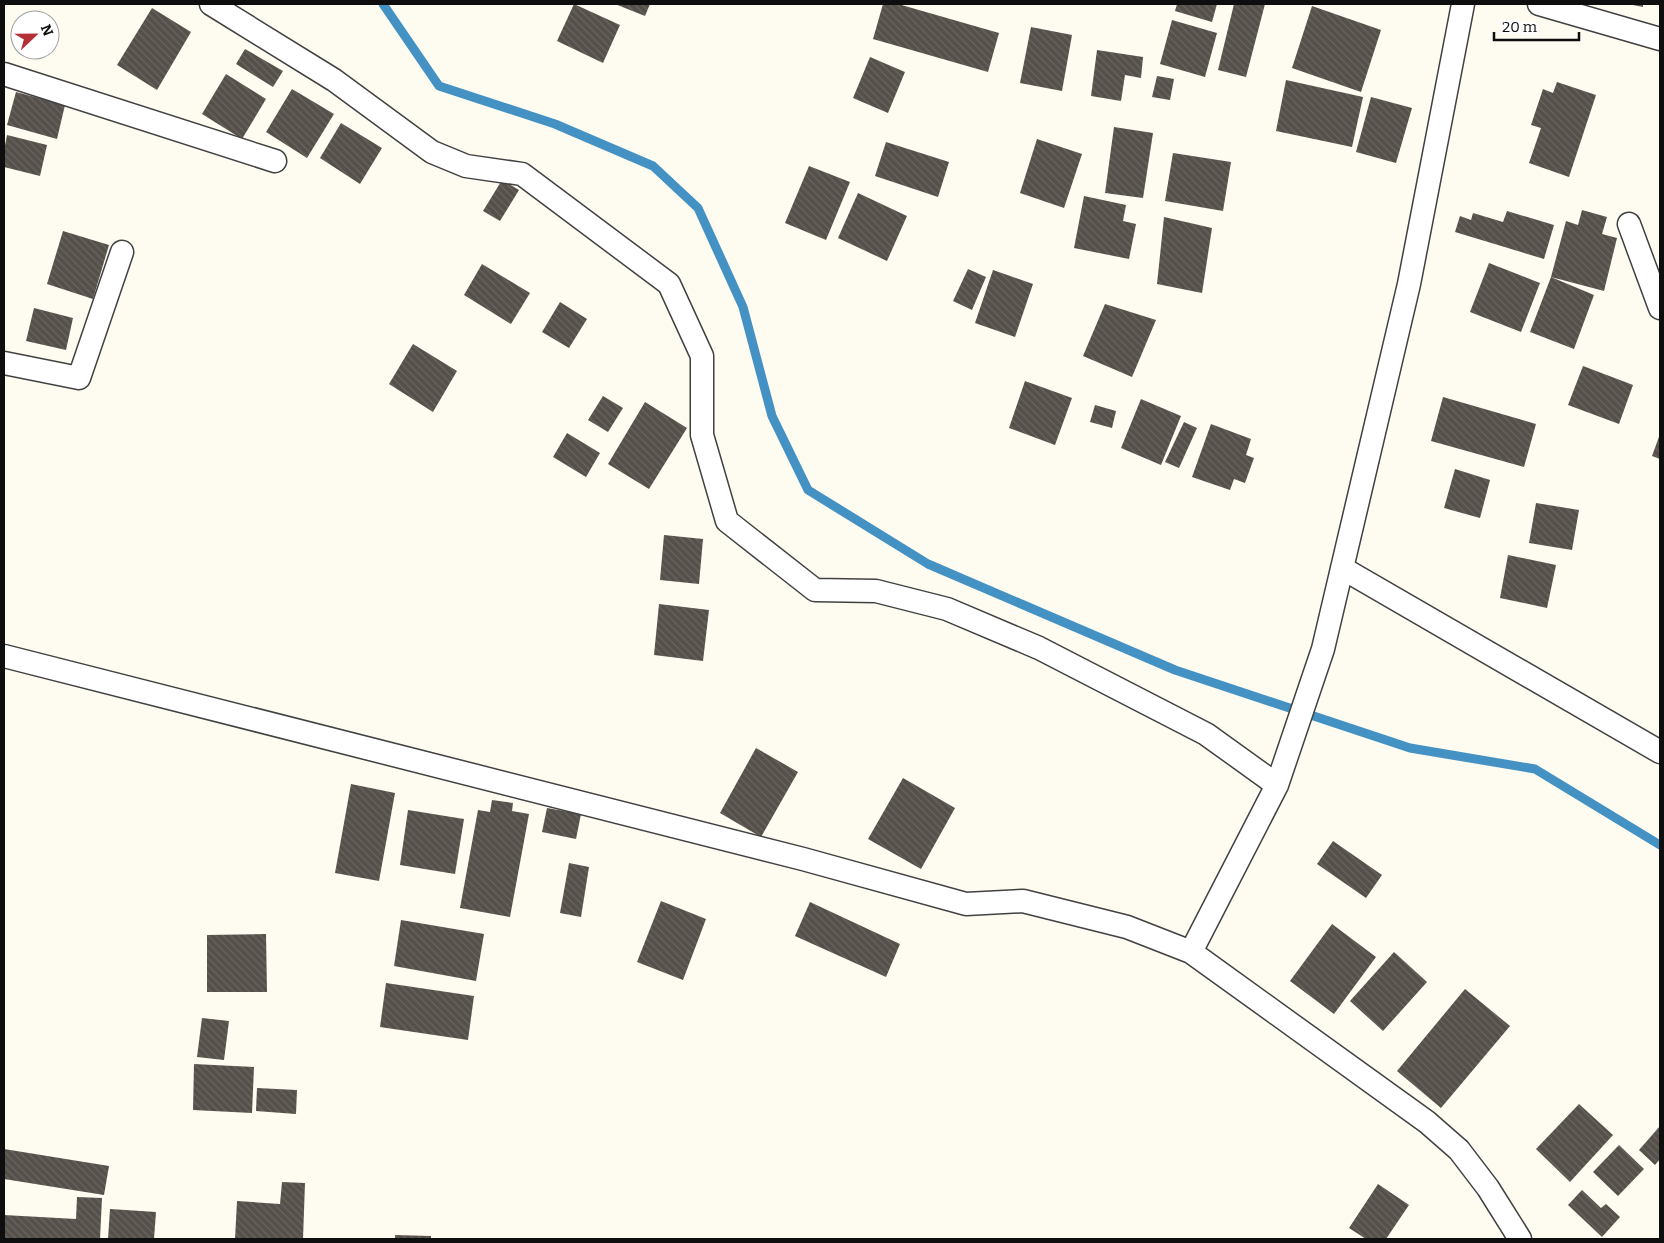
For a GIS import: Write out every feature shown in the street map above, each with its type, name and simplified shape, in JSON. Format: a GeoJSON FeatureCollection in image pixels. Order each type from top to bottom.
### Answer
{"type":"FeatureCollection","features":[{"type":"Feature","properties":{"kind":"street"},"geometry":{"type":"LineString","coordinates":[[211,4],[334,80],[432,152],[466,166],[522,174],[668,284],[702,356],[702,435],[727,520],[815,590],[876,592],[947,609],[966,617],[1039,648],[1206,734],[1278,785]]}},
{"type":"Feature","properties":{"kind":"street"},"geometry":{"type":"LineString","coordinates":[[1191,952],[1278,785],[1323,648],[1409,284],[1463,4]]}},
{"type":"Feature","properties":{"kind":"street"},"geometry":{"type":"LineString","coordinates":[[1539,4],[1660,39]]}},
{"type":"Feature","properties":{"kind":"street"},"geometry":{"type":"LineString","coordinates":[[4,74],[275,162]]}},
{"type":"Feature","properties":{"kind":"street"},"geometry":{"type":"LineString","coordinates":[[1629,224],[1660,308]]}},
{"type":"Feature","properties":{"kind":"street"},"geometry":{"type":"LineString","coordinates":[[4,363],[79,378],[122,252]]}},
{"type":"Feature","properties":{"kind":"street"},"geometry":{"type":"LineString","coordinates":[[1342,568],[1660,752]]}},
{"type":"Feature","properties":{"kind":"street"},"geometry":{"type":"LineString","coordinates":[[4,656],[793,856],[966,904],[1023,901],[1126,927],[1191,952],[1427,1122],[1459,1150],[1488,1188],[1520,1239]]}},
{"type":"Feature","properties":{"kind":"building"},"geometry":{"type":"Polygon","coordinates":[[[574,4],[620,25],[603,63],[557,41],[574,4]]]}},
{"type":"Feature","properties":{"kind":"building"},"geometry":{"type":"Polygon","coordinates":[[[615,4],[650,4],[645,16],[615,4]]]}},
{"type":"Feature","properties":{"kind":"building"},"geometry":{"type":"Polygon","coordinates":[[[883,4],[898,4],[999,33],[988,72],[873,39],[883,4]]]}},
{"type":"Feature","properties":{"kind":"building"},"geometry":{"type":"Polygon","coordinates":[[[1177,4],[1217,4],[1212,22],[1175,11],[1177,4]]]}},
{"type":"Feature","properties":{"kind":"building"},"geometry":{"type":"Polygon","coordinates":[[[1234,4],[1265,4],[1246,77],[1218,70],[1234,4]]]}},
{"type":"Feature","properties":{"kind":"building"},"geometry":{"type":"Polygon","coordinates":[[[1628,4],[1643,4],[1643,7],[1628,4]]]}},
{"type":"Feature","properties":{"kind":"building"},"geometry":{"type":"Polygon","coordinates":[[[1312,6],[1381,30],[1361,92],[1292,68],[1312,6]]]}},
{"type":"Feature","properties":{"kind":"building"},"geometry":{"type":"Polygon","coordinates":[[[152,8],[191,32],[157,90],[117,65],[152,8]]]}},
{"type":"Feature","properties":{"kind":"building"},"geometry":{"type":"Polygon","coordinates":[[[1172,20],[1217,33],[1205,77],[1160,64],[1172,20]]]}},
{"type":"Feature","properties":{"kind":"building"},"geometry":{"type":"Polygon","coordinates":[[[1031,27],[1072,35],[1062,91],[1020,83],[1031,27]]]}},
{"type":"Feature","properties":{"kind":"building"},"geometry":{"type":"Polygon","coordinates":[[[245,49],[283,71],[273,87],[236,64],[245,49]]]}},
{"type":"Feature","properties":{"kind":"building"},"geometry":{"type":"Polygon","coordinates":[[[1097,50],[1143,57],[1141,78],[1125,75],[1121,101],[1091,96],[1097,50]]]}},
{"type":"Feature","properties":{"kind":"building"},"geometry":{"type":"Polygon","coordinates":[[[870,57],[905,72],[888,113],[853,98],[870,57]]]}},
{"type":"Feature","properties":{"kind":"building"},"geometry":{"type":"Polygon","coordinates":[[[226,74],[266,99],[242,139],[202,114],[226,74]]]}},
{"type":"Feature","properties":{"kind":"building"},"geometry":{"type":"Polygon","coordinates":[[[1157,76],[1174,79],[1170,100],[1152,97],[1157,76]]]}},
{"type":"Feature","properties":{"kind":"building"},"geometry":{"type":"Polygon","coordinates":[[[1286,80],[1363,97],[1352,147],[1276,131],[1286,80]]]}},
{"type":"Feature","properties":{"kind":"building"},"geometry":{"type":"Polygon","coordinates":[[[1557,82],[1596,95],[1569,177],[1529,163],[1541,128],[1531,125],[1543,89],[1553,93],[1557,82]]]}},
{"type":"Feature","properties":{"kind":"building"},"geometry":{"type":"Polygon","coordinates":[[[292,89],[334,114],[307,158],[266,132],[292,89]]]}},
{"type":"Feature","properties":{"kind":"building"},"geometry":{"type":"Polygon","coordinates":[[[16,92],[65,105],[57,139],[7,125],[16,92]]]}},
{"type":"Feature","properties":{"kind":"building"},"geometry":{"type":"Polygon","coordinates":[[[1371,97],[1412,108],[1396,163],[1356,152],[1371,97]]]}},
{"type":"Feature","properties":{"kind":"building"},"geometry":{"type":"Polygon","coordinates":[[[341,123],[382,148],[360,184],[320,158],[341,123]]]}},
{"type":"Feature","properties":{"kind":"building"},"geometry":{"type":"Polygon","coordinates":[[[1114,127],[1153,133],[1143,198],[1105,193],[1114,127]]]}},
{"type":"Feature","properties":{"kind":"building"},"geometry":{"type":"Polygon","coordinates":[[[7,135],[47,145],[40,176],[4,167],[7,135]]]}},
{"type":"Feature","properties":{"kind":"building"},"geometry":{"type":"Polygon","coordinates":[[[1037,139],[1082,154],[1064,208],[1020,193],[1037,139]]]}},
{"type":"Feature","properties":{"kind":"building"},"geometry":{"type":"Polygon","coordinates":[[[886,142],[949,162],[938,197],[875,176],[886,142]]]}},
{"type":"Feature","properties":{"kind":"building"},"geometry":{"type":"Polygon","coordinates":[[[1173,153],[1231,162],[1223,211],[1165,201],[1173,153]]]}},
{"type":"Feature","properties":{"kind":"building"},"geometry":{"type":"Polygon","coordinates":[[[809,166],[850,182],[826,240],[785,223],[809,166]]]}},
{"type":"Feature","properties":{"kind":"building"},"geometry":{"type":"Polygon","coordinates":[[[502,180],[519,190],[500,221],[483,211],[502,180]]]}},
{"type":"Feature","properties":{"kind":"building"},"geometry":{"type":"Polygon","coordinates":[[[858,193],[907,216],[887,261],[838,238],[858,193]]]}},
{"type":"Feature","properties":{"kind":"building"},"geometry":{"type":"Polygon","coordinates":[[[1084,196],[1126,205],[1123,221],[1136,224],[1129,259],[1074,248],[1084,196]]]}},
{"type":"Feature","properties":{"kind":"building"},"geometry":{"type":"Polygon","coordinates":[[[1582,210],[1607,217],[1602,234],[1617,238],[1604,291],[1551,277],[1566,221],[1578,225],[1582,210]]]}},
{"type":"Feature","properties":{"kind":"building"},"geometry":{"type":"Polygon","coordinates":[[[1507,211],[1554,225],[1544,259],[1455,232],[1460,216],[1471,220],[1473,213],[1503,222],[1507,211]]]}},
{"type":"Feature","properties":{"kind":"building"},"geometry":{"type":"Polygon","coordinates":[[[1164,217],[1212,228],[1202,293],[1157,284],[1164,217]]]}},
{"type":"Feature","properties":{"kind":"building"},"geometry":{"type":"Polygon","coordinates":[[[63,231],[109,245],[93,299],[47,284],[63,231]]]}},
{"type":"Feature","properties":{"kind":"building"},"geometry":{"type":"Polygon","coordinates":[[[1489,263],[1540,283],[1521,332],[1470,312],[1489,263]]]}},
{"type":"Feature","properties":{"kind":"building"},"geometry":{"type":"Polygon","coordinates":[[[482,264],[530,293],[511,324],[464,295],[482,264]]]}},
{"type":"Feature","properties":{"kind":"building"},"geometry":{"type":"Polygon","coordinates":[[[968,269],[986,277],[972,310],[953,301],[968,269]]]}},
{"type":"Feature","properties":{"kind":"building"},"geometry":{"type":"Polygon","coordinates":[[[993,270],[1033,284],[1015,337],[975,323],[993,270]]]}},
{"type":"Feature","properties":{"kind":"building"},"geometry":{"type":"Polygon","coordinates":[[[1551,277],[1594,295],[1574,349],[1530,332],[1551,277]]]}},
{"type":"Feature","properties":{"kind":"building"},"geometry":{"type":"Polygon","coordinates":[[[560,302],[587,319],[569,348],[542,332],[560,302]]]}},
{"type":"Feature","properties":{"kind":"building"},"geometry":{"type":"Polygon","coordinates":[[[1105,304],[1156,320],[1132,377],[1083,356],[1105,304]]]}},
{"type":"Feature","properties":{"kind":"building"},"geometry":{"type":"Polygon","coordinates":[[[34,308],[73,318],[66,350],[26,341],[34,308]]]}},
{"type":"Feature","properties":{"kind":"building"},"geometry":{"type":"Polygon","coordinates":[[[413,344],[457,371],[433,412],[389,384],[413,344]]]}},
{"type":"Feature","properties":{"kind":"building"},"geometry":{"type":"Polygon","coordinates":[[[1583,366],[1633,385],[1619,424],[1568,405],[1583,366]]]}},
{"type":"Feature","properties":{"kind":"building"},"geometry":{"type":"Polygon","coordinates":[[[1025,381],[1072,398],[1055,445],[1009,428],[1025,381]]]}},
{"type":"Feature","properties":{"kind":"building"},"geometry":{"type":"Polygon","coordinates":[[[603,396],[623,408],[608,432],[588,420],[603,396]]]}},
{"type":"Feature","properties":{"kind":"building"},"geometry":{"type":"Polygon","coordinates":[[[1443,397],[1536,424],[1524,467],[1431,441],[1443,397]]]}},
{"type":"Feature","properties":{"kind":"building"},"geometry":{"type":"Polygon","coordinates":[[[1141,399],[1181,416],[1161,465],[1121,448],[1141,399]]]}},
{"type":"Feature","properties":{"kind":"building"},"geometry":{"type":"Polygon","coordinates":[[[645,402],[687,428],[649,489],[608,464],[645,402]]]}},
{"type":"Feature","properties":{"kind":"building"},"geometry":{"type":"Polygon","coordinates":[[[1095,405],[1116,411],[1112,428],[1090,422],[1095,405]]]}},
{"type":"Feature","properties":{"kind":"building"},"geometry":{"type":"Polygon","coordinates":[[[1184,422],[1197,428],[1179,468],[1165,462],[1184,422]]]}},
{"type":"Feature","properties":{"kind":"building"},"geometry":{"type":"Polygon","coordinates":[[[1211,424],[1251,439],[1246,455],[1254,458],[1245,483],[1234,479],[1230,490],[1192,477],[1211,424]]]}},
{"type":"Feature","properties":{"kind":"building"},"geometry":{"type":"Polygon","coordinates":[[[567,433],[600,453],[586,477],[553,457],[567,433]]]}},
{"type":"Feature","properties":{"kind":"building"},"geometry":{"type":"Polygon","coordinates":[[[1660,434],[1660,459],[1652,456],[1660,434]]]}},
{"type":"Feature","properties":{"kind":"building"},"geometry":{"type":"Polygon","coordinates":[[[1455,469],[1490,480],[1480,518],[1444,508],[1455,469]]]}},
{"type":"Feature","properties":{"kind":"building"},"geometry":{"type":"Polygon","coordinates":[[[1536,503],[1579,510],[1572,550],[1529,543],[1536,503]]]}},
{"type":"Feature","properties":{"kind":"building"},"geometry":{"type":"Polygon","coordinates":[[[664,535],[703,539],[699,584],[660,580],[664,535]]]}},
{"type":"Feature","properties":{"kind":"building"},"geometry":{"type":"Polygon","coordinates":[[[1508,555],[1556,565],[1547,608],[1500,598],[1508,555]]]}},
{"type":"Feature","properties":{"kind":"building"},"geometry":{"type":"Polygon","coordinates":[[[659,604],[709,610],[703,661],[654,655],[659,604]]]}},
{"type":"Feature","properties":{"kind":"building"},"geometry":{"type":"Polygon","coordinates":[[[756,748],[798,772],[761,837],[720,813],[756,748]]]}},
{"type":"Feature","properties":{"kind":"building"},"geometry":{"type":"Polygon","coordinates":[[[903,778],[955,808],[921,869],[868,839],[903,778]]]}},
{"type":"Feature","properties":{"kind":"building"},"geometry":{"type":"Polygon","coordinates":[[[351,784],[395,793],[379,881],[335,873],[351,784]]]}},
{"type":"Feature","properties":{"kind":"building"},"geometry":{"type":"Polygon","coordinates":[[[492,800],[513,803],[512,811],[529,814],[510,917],[460,908],[478,810],[490,812],[492,800]]]}},
{"type":"Feature","properties":{"kind":"building"},"geometry":{"type":"Polygon","coordinates":[[[547,808],[581,814],[576,839],[542,832],[547,808]]]}},
{"type":"Feature","properties":{"kind":"building"},"geometry":{"type":"Polygon","coordinates":[[[408,810],[464,819],[455,874],[400,865],[408,810]]]}},
{"type":"Feature","properties":{"kind":"building"},"geometry":{"type":"Polygon","coordinates":[[[1333,841],[1382,875],[1366,898],[1317,864],[1333,841]]]}},
{"type":"Feature","properties":{"kind":"building"},"geometry":{"type":"Polygon","coordinates":[[[569,863],[589,867],[581,917],[560,913],[569,863]]]}},
{"type":"Feature","properties":{"kind":"building"},"geometry":{"type":"Polygon","coordinates":[[[661,901],[706,919],[683,980],[637,962],[661,901]]]}},
{"type":"Feature","properties":{"kind":"building"},"geometry":{"type":"Polygon","coordinates":[[[810,902],[900,944],[886,977],[795,936],[810,902]]]}},
{"type":"Feature","properties":{"kind":"building"},"geometry":{"type":"Polygon","coordinates":[[[401,920],[484,934],[476,981],[394,966],[401,920]]]}},
{"type":"Feature","properties":{"kind":"building"},"geometry":{"type":"Polygon","coordinates":[[[1332,924],[1376,957],[1334,1014],[1290,981],[1332,924]]]}},
{"type":"Feature","properties":{"kind":"building"},"geometry":{"type":"Polygon","coordinates":[[[266,934],[267,992],[207,992],[207,935],[266,934]]]}},
{"type":"Feature","properties":{"kind":"building"},"geometry":{"type":"Polygon","coordinates":[[[1394,952],[1427,982],[1383,1031],[1350,1001],[1394,952]]]}},
{"type":"Feature","properties":{"kind":"building"},"geometry":{"type":"Polygon","coordinates":[[[386,983],[474,996],[468,1040],[380,1027],[386,983]]]}},
{"type":"Feature","properties":{"kind":"building"},"geometry":{"type":"Polygon","coordinates":[[[1465,989],[1510,1026],[1441,1108],[1397,1071],[1465,989]]]}},
{"type":"Feature","properties":{"kind":"building"},"geometry":{"type":"Polygon","coordinates":[[[202,1018],[229,1021],[224,1060],[197,1057],[202,1018]]]}},
{"type":"Feature","properties":{"kind":"building"},"geometry":{"type":"Polygon","coordinates":[[[194,1064],[254,1067],[252,1113],[193,1110],[194,1064]]]}},
{"type":"Feature","properties":{"kind":"building"},"geometry":{"type":"Polygon","coordinates":[[[257,1088],[297,1090],[296,1114],[256,1111],[257,1088]]]}},
{"type":"Feature","properties":{"kind":"building"},"geometry":{"type":"Polygon","coordinates":[[[1579,1104],[1613,1135],[1570,1182],[1536,1149],[1579,1104]]]}},
{"type":"Feature","properties":{"kind":"building"},"geometry":{"type":"Polygon","coordinates":[[[1660,1126],[1660,1159],[1655,1165],[1639,1150],[1660,1126]]]}},
{"type":"Feature","properties":{"kind":"building"},"geometry":{"type":"Polygon","coordinates":[[[1619,1145],[1644,1169],[1618,1196],[1593,1172],[1619,1145]]]}},
{"type":"Feature","properties":{"kind":"building"},"geometry":{"type":"Polygon","coordinates":[[[4,1149],[109,1166],[104,1195],[4,1179],[4,1149]]]}},
{"type":"Feature","properties":{"kind":"building"},"geometry":{"type":"Polygon","coordinates":[[[282,1182],[305,1183],[303,1239],[235,1239],[237,1201],[280,1204],[282,1182]]]}},
{"type":"Feature","properties":{"kind":"building"},"geometry":{"type":"Polygon","coordinates":[[[1378,1184],[1409,1205],[1386,1239],[1366,1239],[1349,1228],[1378,1184]]]}},
{"type":"Feature","properties":{"kind":"building"},"geometry":{"type":"Polygon","coordinates":[[[1582,1190],[1601,1208],[1606,1204],[1620,1217],[1602,1237],[1568,1205],[1582,1190]]]}},
{"type":"Feature","properties":{"kind":"building"},"geometry":{"type":"Polygon","coordinates":[[[77,1197],[102,1198],[100,1239],[4,1239],[4,1215],[76,1219],[77,1197]]]}},
{"type":"Feature","properties":{"kind":"building"},"geometry":{"type":"Polygon","coordinates":[[[110,1209],[156,1212],[154,1239],[108,1239],[110,1209]]]}},
{"type":"Feature","properties":{"kind":"building"},"geometry":{"type":"Polygon","coordinates":[[[395,1235],[431,1236],[431,1239],[395,1239],[395,1235]]]}},
{"type":"Feature","properties":{"kind":"waterway"},"geometry":{"type":"LineString","coordinates":[[383,4],[439,86],[555,124],[653,166],[698,208],[743,307],[772,416],[808,490],[928,564],[1175,670],[1410,748],[1535,769],[1660,845]]}}]}
